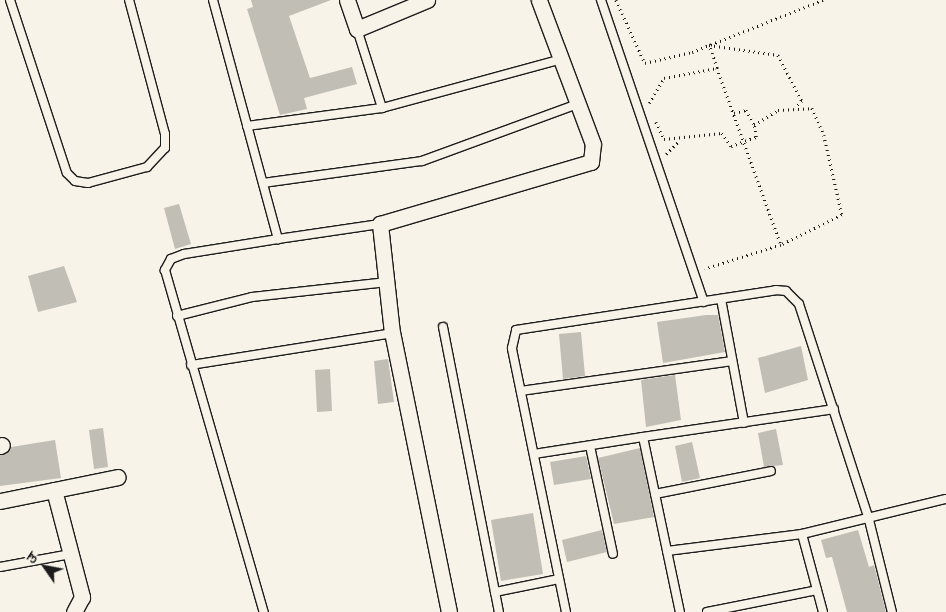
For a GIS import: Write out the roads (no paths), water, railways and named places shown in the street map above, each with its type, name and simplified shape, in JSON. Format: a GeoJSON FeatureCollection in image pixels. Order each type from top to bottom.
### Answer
{"type":"FeatureCollection","features":[{"type":"Feature","properties":{"kind":"street"},"geometry":{"type":"LineString","coordinates":[[346,0],[356,29],[427,0]]}},
{"type":"Feature","properties":{"kind":"street"},"geometry":{"type":"LineString","coordinates":[[449,612],[392,332],[380,224],[583,167],[595,153],[539,0]]}},
{"type":"Feature","properties":{"kind":"street"},"geometry":{"type":"LineString","coordinates":[[0,501],[118,477]]}},
{"type":"Feature","properties":{"kind":"street"},"geometry":{"type":"LineString","coordinates":[[54,490],[82,597],[74,612]]}},
{"type":"Feature","properties":{"kind":"lane"},"geometry":{"type":"LineString","coordinates":[[10,0],[67,173],[75,182],[88,183],[147,166],[164,148],[165,134],[128,0]]}},
{"type":"Feature","properties":{"kind":"lane"},"geometry":{"type":"LineString","coordinates":[[213,0],[278,239]]}},
{"type":"Feature","properties":{"kind":"lane"},"geometry":{"type":"LineString","coordinates":[[601,0],[704,302]]}},
{"type":"Feature","properties":{"kind":"lane"},"geometry":{"type":"LineString","coordinates":[[356,29],[382,108]]}},
{"type":"Feature","properties":{"kind":"lane"},"geometry":{"type":"LineString","coordinates":[[247,126],[382,108],[562,59]]}},
{"type":"Feature","properties":{"kind":"lane"},"geometry":{"type":"LineString","coordinates":[[263,183],[422,161],[578,104]]}},
{"type":"Feature","properties":{"kind":"lane"},"geometry":{"type":"LineString","coordinates":[[264,612],[191,366],[165,270],[171,259],[278,239],[380,224]]}},
{"type":"Feature","properties":{"kind":"lane"},"geometry":{"type":"LineString","coordinates":[[177,316],[252,297],[387,282]]}},
{"type":"Feature","properties":{"kind":"lane"},"geometry":{"type":"LineString","coordinates":[[566,612],[512,348],[516,330],[776,290],[794,297],[834,409],[869,520],[892,612]]}},
{"type":"Feature","properties":{"kind":"lane"},"geometry":{"type":"LineString","coordinates":[[721,299],[744,423]]}},
{"type":"Feature","properties":{"kind":"lane"},"geometry":{"type":"LineString","coordinates":[[443,327],[499,612]]}},
{"type":"Feature","properties":{"kind":"lane"},"geometry":{"type":"LineString","coordinates":[[191,366],[392,332]]}},
{"type":"Feature","properties":{"kind":"lane"},"geometry":{"type":"LineString","coordinates":[[521,392],[732,361]]}},
{"type":"Feature","properties":{"kind":"lane"},"geometry":{"type":"LineString","coordinates":[[534,454],[834,409]]}},
{"type":"Feature","properties":{"kind":"lane"},"geometry":{"type":"LineString","coordinates":[[643,437],[680,612]]}},
{"type":"Feature","properties":{"kind":"lane"},"geometry":{"type":"LineString","coordinates":[[590,446],[613,554]]}},
{"type":"Feature","properties":{"kind":"lane"},"geometry":{"type":"LineString","coordinates":[[655,494],[771,471]]}},
{"type":"Feature","properties":{"kind":"lane"},"geometry":{"type":"LineString","coordinates":[[667,550],[802,534],[869,520],[946,499]]}},
{"type":"Feature","properties":{"kind":"lane"},"geometry":{"type":"LineString","coordinates":[[802,534],[823,612]]}},
{"type":"Feature","properties":{"kind":"lane"},"geometry":{"type":"LineString","coordinates":[[0,567],[71,554]]}},
{"type":"Feature","properties":{"kind":"lane"},"geometry":{"type":"LineString","coordinates":[[495,592],[559,579]]}},
{"type":"Feature","properties":{"kind":"lane"},"geometry":{"type":"LineString","coordinates":[[707,612],[817,590]]}}]}
